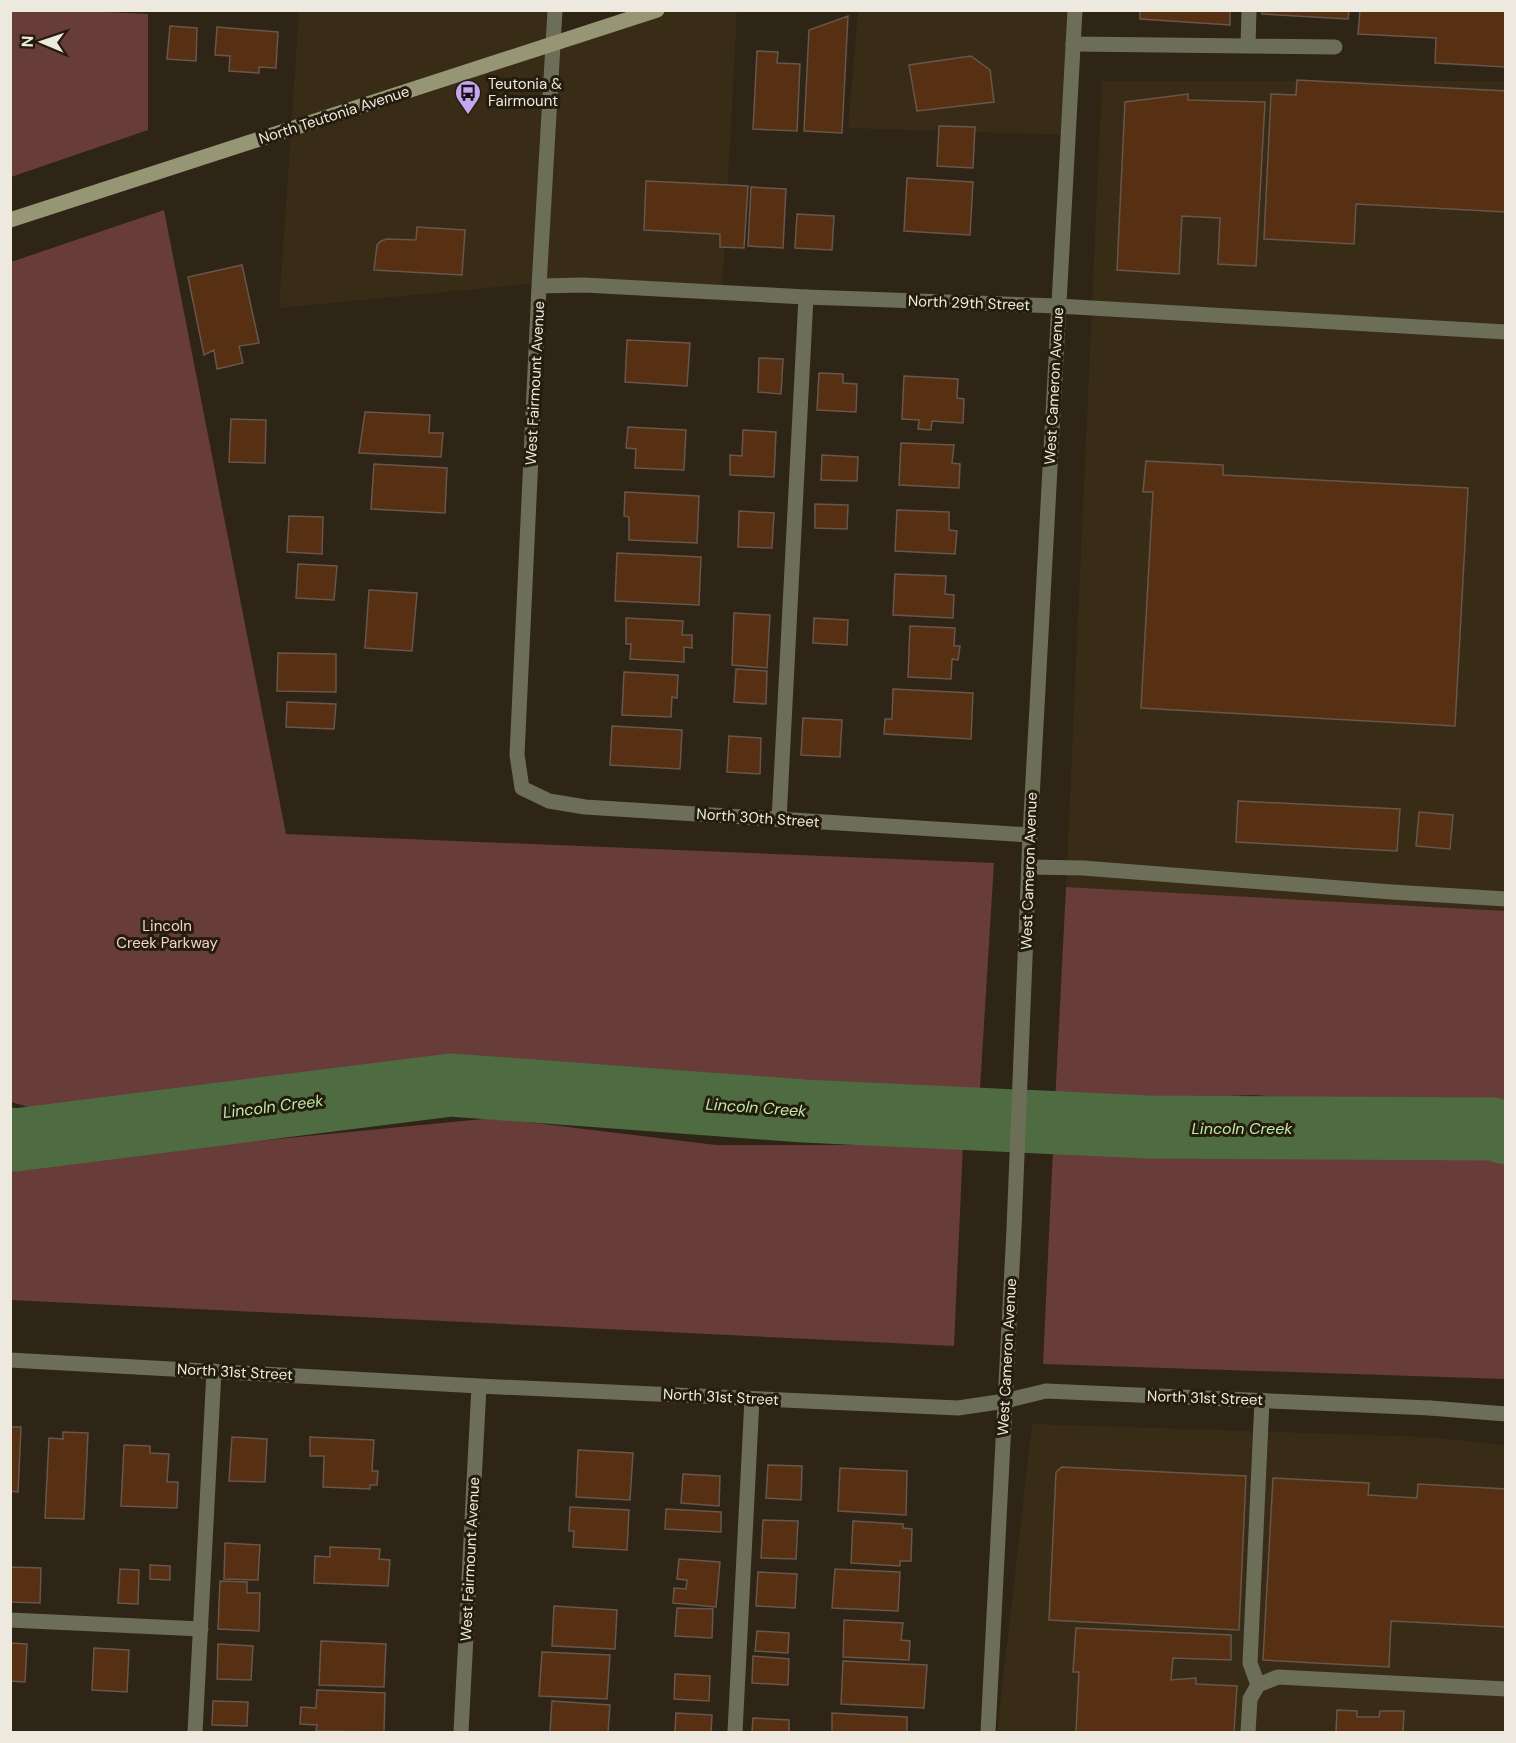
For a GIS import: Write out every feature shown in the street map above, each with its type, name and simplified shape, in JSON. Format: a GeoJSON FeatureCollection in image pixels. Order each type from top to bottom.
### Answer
{"type":"FeatureCollection","features":[{"type":"Feature","properties":{"kind":"main road","name":"North Teutonia Avenue"},"geometry":{"type":"LineString","coordinates":[[10,220],[657,10]]}},
{"type":"Feature","properties":{"kind":"street","name":"West Fairmount Avenue"},"geometry":{"type":"LineString","coordinates":[[517,755],[539,286],[555,10]]}},
{"type":"Feature","properties":{"kind":"street","name":"West Cameron Avenue"},"geometry":{"type":"LineString","coordinates":[[988,1732],[1014,1229],[1030,836],[1075,10]]}},
{"type":"Feature","properties":{"kind":"street"},"geometry":{"type":"LineString","coordinates":[[1248,46],[1249,10]]}},
{"type":"Feature","properties":{"kind":"street"},"geometry":{"type":"LineString","coordinates":[[1073,44],[1335,47]]}},
{"type":"Feature","properties":{"kind":"street","name":"North 29th Street"},"geometry":{"type":"LineString","coordinates":[[539,286],[584,285],[806,297],[1058,306],[1506,332]]}},
{"type":"Feature","properties":{"kind":"street"},"geometry":{"type":"LineString","coordinates":[[778,820],[806,297]]}},
{"type":"Feature","properties":{"kind":"street","name":"North 30th Street"},"geometry":{"type":"LineString","coordinates":[[517,755],[522,788],[549,801],[585,807],[1030,836]]}},
{"type":"Feature","properties":{"kind":"street"},"geometry":{"type":"LineString","coordinates":[[1029,867],[1083,868],[1506,899]]}},
{"type":"Feature","properties":{"kind":"street","name":"North 31st Street"},"geometry":{"type":"LineString","coordinates":[[10,1360],[479,1386],[958,1408],[1005,1401],[1046,1391],[1430,1408],[1506,1414]]}},
{"type":"Feature","properties":{"kind":"street"},"geometry":{"type":"LineString","coordinates":[[195,1732],[214,1371]]}},
{"type":"Feature","properties":{"kind":"street","name":"West Fairmount Avenue"},"geometry":{"type":"LineString","coordinates":[[461,1732],[479,1386]]}},
{"type":"Feature","properties":{"kind":"street"},"geometry":{"type":"LineString","coordinates":[[735,1732],[752,1399]]}},
{"type":"Feature","properties":{"kind":"street"},"geometry":{"type":"LineString","coordinates":[[1258,1685],[1250,1663],[1262,1400]]}},
{"type":"Feature","properties":{"kind":"street"},"geometry":{"type":"LineString","coordinates":[[10,1620],[201,1629]]}},
{"type":"Feature","properties":{"kind":"street"},"geometry":{"type":"LineString","coordinates":[[1248,1732],[1250,1699],[1258,1685],[1278,1677],[1506,1689]]}},
{"type":"Feature","properties":{"kind":"shaded area"},"geometry":{"type":"Polygon","coordinates":[[[299,11],[555,11],[554,43],[657,11],[737,11],[722,293],[540,283],[279,308],[299,11]]]}},
{"type":"Feature","properties":{"kind":"shaded area"},"geometry":{"type":"Polygon","coordinates":[[[858,11],[1075,11],[1068,135],[848,128],[858,11]]]}},
{"type":"Feature","properties":{"kind":"shaded area"},"geometry":{"type":"Polygon","coordinates":[[[1102,81],[1505,81],[1505,914],[1066,887],[1102,81]]]}},
{"type":"Feature","properties":{"kind":"shaded area"},"geometry":{"type":"Polygon","coordinates":[[[1032,1424],[1429,1437],[1505,1445],[1505,1732],[997,1732],[1032,1424]]]}},
{"type":"Feature","properties":{"kind":"green space"},"geometry":{"type":"Polygon","coordinates":[[[11,11],[148,14],[148,130],[11,177],[11,11]]]}},
{"type":"Feature","properties":{"kind":"green space","name":"Lincoln Creek Parkway"},"geometry":{"type":"Polygon","coordinates":[[[164,210],[286,834],[994,863],[980,1089],[428,1063],[35,1109],[11,1102],[11,262],[164,210]]]}},
{"type":"Feature","properties":{"kind":"green space"},"geometry":{"type":"Polygon","coordinates":[[[1066,887],[1505,911],[1505,1113],[1253,1095],[1055,1103],[1066,887]]]}},
{"type":"Feature","properties":{"kind":"green space"},"geometry":{"type":"Polygon","coordinates":[[[493,1118],[716,1145],[963,1145],[954,1346],[11,1300],[11,1165],[493,1118]]]}},
{"type":"Feature","properties":{"kind":"green space"},"geometry":{"type":"Polygon","coordinates":[[[1053,1149],[1481,1153],[1505,1160],[1505,1379],[1043,1364],[1053,1149]]]}},
{"type":"Feature","properties":{"kind":"building"},"geometry":{"type":"Polygon","coordinates":[[[1140,10],[1230,10],[1230,25],[1140,19],[1140,10]]]}},
{"type":"Feature","properties":{"kind":"building"},"geometry":{"type":"Polygon","coordinates":[[[1262,10],[1349,10],[1348,19],[1262,14],[1262,10]]]}},
{"type":"Feature","properties":{"kind":"building"},"geometry":{"type":"Polygon","coordinates":[[[1360,10],[1506,10],[1506,67],[1435,63],[1436,38],[1358,34],[1360,10]]]}},
{"type":"Feature","properties":{"kind":"building"},"geometry":{"type":"Polygon","coordinates":[[[848,16],[842,133],[804,131],[809,30],[848,16]]]}},
{"type":"Feature","properties":{"kind":"building"},"geometry":{"type":"Polygon","coordinates":[[[170,26],[197,28],[196,61],[167,59],[170,26]]]}},
{"type":"Feature","properties":{"kind":"building"},"geometry":{"type":"Polygon","coordinates":[[[217,27],[278,32],[276,68],[259,67],[259,73],[229,71],[230,56],[215,55],[217,27]]]}},
{"type":"Feature","properties":{"kind":"building"},"geometry":{"type":"Polygon","coordinates":[[[757,51],[778,52],[777,63],[800,64],[797,131],[753,129],[757,51]]]}},
{"type":"Feature","properties":{"kind":"building"},"geometry":{"type":"Polygon","coordinates":[[[971,56],[990,70],[994,102],[917,111],[909,65],[971,56]]]}},
{"type":"Feature","properties":{"kind":"building"},"geometry":{"type":"Polygon","coordinates":[[[1297,80],[1506,91],[1506,212],[1356,204],[1354,244],[1264,239],[1271,94],[1296,95],[1297,80]]]}},
{"type":"Feature","properties":{"kind":"building"},"geometry":{"type":"Polygon","coordinates":[[[1188,94],[1188,100],[1265,102],[1256,266],[1218,264],[1220,218],[1182,216],[1179,274],[1117,270],[1125,102],[1188,94]]]}},
{"type":"Feature","properties":{"kind":"building"},"geometry":{"type":"Polygon","coordinates":[[[939,126],[975,127],[973,168],[937,166],[939,126]]]}},
{"type":"Feature","properties":{"kind":"building"},"geometry":{"type":"Polygon","coordinates":[[[907,178],[973,182],[970,235],[904,231],[907,178]]]}},
{"type":"Feature","properties":{"kind":"building"},"geometry":{"type":"Polygon","coordinates":[[[646,181],[748,186],[744,248],[720,247],[720,234],[644,230],[646,181]]]}},
{"type":"Feature","properties":{"kind":"building"},"geometry":{"type":"Polygon","coordinates":[[[751,187],[786,189],[783,248],[748,246],[751,187]]]}},
{"type":"Feature","properties":{"kind":"building"},"geometry":{"type":"Polygon","coordinates":[[[797,214],[834,216],[832,250],[795,248],[797,214]]]}},
{"type":"Feature","properties":{"kind":"building"},"geometry":{"type":"Polygon","coordinates":[[[417,227],[465,230],[462,275],[374,270],[377,245],[381,241],[387,239],[416,240],[417,227]]]}},
{"type":"Feature","properties":{"kind":"building"},"geometry":{"type":"Polygon","coordinates":[[[242,265],[259,343],[239,346],[243,363],[217,369],[214,350],[204,355],[188,277],[242,265]]]}},
{"type":"Feature","properties":{"kind":"building"},"geometry":{"type":"Polygon","coordinates":[[[627,340],[690,343],[687,386],[625,382],[627,340]]]}},
{"type":"Feature","properties":{"kind":"building"},"geometry":{"type":"Polygon","coordinates":[[[759,358],[783,359],[781,394],[758,392],[759,358]]]}},
{"type":"Feature","properties":{"kind":"building"},"geometry":{"type":"Polygon","coordinates":[[[819,373],[843,374],[843,383],[857,384],[856,412],[817,410],[819,373]]]}},
{"type":"Feature","properties":{"kind":"building"},"geometry":{"type":"Polygon","coordinates":[[[904,376],[958,379],[957,398],[964,399],[963,423],[932,421],[931,430],[918,429],[919,420],[902,419],[904,376]]]}},
{"type":"Feature","properties":{"kind":"building"},"geometry":{"type":"Polygon","coordinates":[[[365,412],[430,415],[429,433],[443,433],[441,457],[359,453],[365,412]]]}},
{"type":"Feature","properties":{"kind":"building"},"geometry":{"type":"Polygon","coordinates":[[[231,419],[266,420],[265,463],[229,462],[231,419]]]}},
{"type":"Feature","properties":{"kind":"building"},"geometry":{"type":"Polygon","coordinates":[[[628,427],[686,430],[684,470],[635,468],[636,449],[626,448],[628,427]]]}},
{"type":"Feature","properties":{"kind":"building"},"geometry":{"type":"Polygon","coordinates":[[[743,430],[776,432],[774,477],[730,475],[730,455],[742,456],[743,430]]]}},
{"type":"Feature","properties":{"kind":"building"},"geometry":{"type":"Polygon","coordinates":[[[901,443],[954,445],[952,463],[960,464],[959,488],[899,485],[901,443]]]}},
{"type":"Feature","properties":{"kind":"building"},"geometry":{"type":"Polygon","coordinates":[[[822,455],[858,457],[857,481],[821,480],[822,455]]]}},
{"type":"Feature","properties":{"kind":"building"},"geometry":{"type":"Polygon","coordinates":[[[1146,461],[1223,465],[1223,475],[1468,488],[1455,726],[1141,708],[1153,492],[1143,492],[1146,461]]]}},
{"type":"Feature","properties":{"kind":"building"},"geometry":{"type":"Polygon","coordinates":[[[374,464],[447,468],[445,513],[371,509],[374,464]]]}},
{"type":"Feature","properties":{"kind":"building"},"geometry":{"type":"Polygon","coordinates":[[[625,492],[699,496],[697,543],[629,540],[629,517],[624,516],[625,492]]]}},
{"type":"Feature","properties":{"kind":"building"},"geometry":{"type":"Polygon","coordinates":[[[815,504],[848,505],[847,529],[815,528],[815,504]]]}},
{"type":"Feature","properties":{"kind":"building"},"geometry":{"type":"Polygon","coordinates":[[[897,510],[949,512],[949,530],[957,531],[955,554],[895,551],[897,510]]]}},
{"type":"Feature","properties":{"kind":"building"},"geometry":{"type":"Polygon","coordinates":[[[739,511],[774,513],[772,548],[738,547],[739,511]]]}},
{"type":"Feature","properties":{"kind":"building"},"geometry":{"type":"Polygon","coordinates":[[[289,516],[323,517],[322,554],[287,552],[289,516]]]}},
{"type":"Feature","properties":{"kind":"building"},"geometry":{"type":"Polygon","coordinates":[[[617,553],[701,557],[699,605],[615,601],[617,553]]]}},
{"type":"Feature","properties":{"kind":"building"},"geometry":{"type":"Polygon","coordinates":[[[298,564],[337,566],[334,600],[296,598],[298,564]]]}},
{"type":"Feature","properties":{"kind":"building"},"geometry":{"type":"Polygon","coordinates":[[[895,574],[946,576],[945,594],[954,595],[953,618],[893,615],[895,574]]]}},
{"type":"Feature","properties":{"kind":"building"},"geometry":{"type":"Polygon","coordinates":[[[369,590],[417,593],[412,651],[365,648],[369,590]]]}},
{"type":"Feature","properties":{"kind":"building"},"geometry":{"type":"Polygon","coordinates":[[[734,613],[770,615],[767,668],[732,665],[734,613]]]}},
{"type":"Feature","properties":{"kind":"building"},"geometry":{"type":"Polygon","coordinates":[[[626,618],[683,621],[682,635],[692,635],[692,648],[684,647],[684,662],[630,659],[631,644],[626,644],[626,618]]]}},
{"type":"Feature","properties":{"kind":"building"},"geometry":{"type":"Polygon","coordinates":[[[814,618],[848,620],[847,645],[813,643],[814,618]]]}},
{"type":"Feature","properties":{"kind":"building"},"geometry":{"type":"Polygon","coordinates":[[[910,626],[955,628],[954,646],[960,646],[958,660],[952,659],[951,679],[908,677],[910,626]]]}},
{"type":"Feature","properties":{"kind":"building"},"geometry":{"type":"Polygon","coordinates":[[[278,653],[336,654],[336,692],[277,691],[278,653]]]}},
{"type":"Feature","properties":{"kind":"building"},"geometry":{"type":"Polygon","coordinates":[[[736,669],[767,671],[766,704],[734,702],[736,669]]]}},
{"type":"Feature","properties":{"kind":"building"},"geometry":{"type":"Polygon","coordinates":[[[624,672],[678,675],[677,698],[672,697],[671,717],[622,715],[624,672]]]}},
{"type":"Feature","properties":{"kind":"building"},"geometry":{"type":"Polygon","coordinates":[[[893,689],[973,693],[971,739],[884,734],[885,719],[892,719],[893,689]]]}},
{"type":"Feature","properties":{"kind":"building"},"geometry":{"type":"Polygon","coordinates":[[[287,702],[336,704],[334,729],[286,727],[287,702]]]}},
{"type":"Feature","properties":{"kind":"building"},"geometry":{"type":"Polygon","coordinates":[[[803,718],[842,720],[840,757],[801,755],[803,718]]]}},
{"type":"Feature","properties":{"kind":"building"},"geometry":{"type":"Polygon","coordinates":[[[612,726],[682,730],[680,769],[610,765],[612,726]]]}},
{"type":"Feature","properties":{"kind":"building"},"geometry":{"type":"Polygon","coordinates":[[[729,736],[761,738],[760,774],[727,772],[729,736]]]}},
{"type":"Feature","properties":{"kind":"building"},"geometry":{"type":"Polygon","coordinates":[[[1238,801],[1400,809],[1397,851],[1236,842],[1238,801]]]}},
{"type":"Feature","properties":{"kind":"building"},"geometry":{"type":"Polygon","coordinates":[[[1419,812],[1453,815],[1450,849],[1416,846],[1419,812]]]}},
{"type":"Feature","properties":{"kind":"building"},"geometry":{"type":"Polygon","coordinates":[[[10,1427],[21,1427],[18,1492],[10,1491],[10,1427]]]}},
{"type":"Feature","properties":{"kind":"building"},"geometry":{"type":"Polygon","coordinates":[[[63,1432],[88,1433],[84,1519],[45,1518],[49,1438],[63,1439],[63,1432]]]}},
{"type":"Feature","properties":{"kind":"building"},"geometry":{"type":"Polygon","coordinates":[[[232,1437],[267,1439],[265,1482],[229,1481],[232,1437]]]}},
{"type":"Feature","properties":{"kind":"building"},"geometry":{"type":"Polygon","coordinates":[[[310,1437],[374,1440],[372,1471],[378,1471],[377,1485],[370,1485],[370,1489],[323,1487],[324,1456],[310,1456],[310,1437]]]}},
{"type":"Feature","properties":{"kind":"building"},"geometry":{"type":"Polygon","coordinates":[[[124,1445],[150,1446],[150,1453],[169,1454],[167,1482],[178,1482],[177,1508],[121,1506],[124,1445]]]}},
{"type":"Feature","properties":{"kind":"building"},"geometry":{"type":"Polygon","coordinates":[[[578,1450],[633,1453],[630,1500],[576,1497],[578,1450]]]}},
{"type":"Feature","properties":{"kind":"building"},"geometry":{"type":"Polygon","coordinates":[[[768,1465],[802,1466],[801,1500],[766,1498],[768,1465]]]}},
{"type":"Feature","properties":{"kind":"building"},"geometry":{"type":"Polygon","coordinates":[[[1062,1467],[1246,1476],[1239,1630],[1049,1620],[1056,1472],[1062,1467]]]}},
{"type":"Feature","properties":{"kind":"building"},"geometry":{"type":"Polygon","coordinates":[[[840,1468],[907,1471],[906,1515],[838,1511],[840,1468]]]}},
{"type":"Feature","properties":{"kind":"building"},"geometry":{"type":"Polygon","coordinates":[[[683,1474],[720,1476],[719,1506],[681,1503],[683,1474]]]}},
{"type":"Feature","properties":{"kind":"building"},"geometry":{"type":"Polygon","coordinates":[[[1273,1478],[1369,1483],[1368,1495],[1417,1498],[1418,1484],[1506,1489],[1506,1627],[1391,1621],[1389,1667],[1263,1660],[1273,1478]]]}},
{"type":"Feature","properties":{"kind":"building"},"geometry":{"type":"Polygon","coordinates":[[[570,1507],[629,1510],[627,1550],[573,1547],[574,1531],[569,1531],[570,1507]]]}},
{"type":"Feature","properties":{"kind":"building"},"geometry":{"type":"Polygon","coordinates":[[[666,1509],[721,1512],[721,1532],[665,1529],[666,1509]]]}},
{"type":"Feature","properties":{"kind":"building"},"geometry":{"type":"Polygon","coordinates":[[[763,1520],[798,1521],[796,1559],[761,1558],[763,1520]]]}},
{"type":"Feature","properties":{"kind":"building"},"geometry":{"type":"Polygon","coordinates":[[[853,1521],[903,1524],[903,1528],[912,1529],[911,1561],[900,1561],[900,1566],[851,1563],[853,1521]]]}},
{"type":"Feature","properties":{"kind":"building"},"geometry":{"type":"Polygon","coordinates":[[[225,1543],[260,1545],[258,1580],[224,1579],[225,1543]]]}},
{"type":"Feature","properties":{"kind":"building"},"geometry":{"type":"Polygon","coordinates":[[[330,1547],[380,1549],[379,1559],[390,1560],[388,1586],[314,1583],[315,1556],[330,1557],[330,1547]]]}},
{"type":"Feature","properties":{"kind":"building"},"geometry":{"type":"Polygon","coordinates":[[[679,1559],[720,1562],[716,1607],[673,1603],[674,1588],[686,1589],[687,1580],[677,1579],[679,1559]]]}},
{"type":"Feature","properties":{"kind":"building"},"geometry":{"type":"Polygon","coordinates":[[[150,1565],[170,1566],[170,1580],[150,1579],[150,1565]]]}},
{"type":"Feature","properties":{"kind":"building"},"geometry":{"type":"Polygon","coordinates":[[[10,1567],[41,1568],[40,1603],[10,1602],[10,1567]]]}},
{"type":"Feature","properties":{"kind":"building"},"geometry":{"type":"Polygon","coordinates":[[[120,1569],[139,1570],[138,1604],[118,1603],[120,1569]]]}},
{"type":"Feature","properties":{"kind":"building"},"geometry":{"type":"Polygon","coordinates":[[[835,1569],[900,1572],[898,1611],[832,1608],[835,1569]]]}},
{"type":"Feature","properties":{"kind":"building"},"geometry":{"type":"Polygon","coordinates":[[[758,1572],[797,1574],[795,1608],[756,1606],[758,1572]]]}},
{"type":"Feature","properties":{"kind":"building"},"geometry":{"type":"Polygon","coordinates":[[[220,1581],[247,1582],[247,1593],[260,1593],[259,1631],[218,1629],[220,1581]]]}},
{"type":"Feature","properties":{"kind":"building"},"geometry":{"type":"Polygon","coordinates":[[[554,1606],[617,1610],[615,1649],[552,1646],[554,1606]]]}},
{"type":"Feature","properties":{"kind":"building"},"geometry":{"type":"Polygon","coordinates":[[[677,1608],[713,1609],[712,1638],[675,1636],[677,1608]]]}},
{"type":"Feature","properties":{"kind":"building"},"geometry":{"type":"Polygon","coordinates":[[[844,1620],[903,1623],[901,1640],[910,1641],[909,1660],[843,1657],[844,1620]]]}},
{"type":"Feature","properties":{"kind":"building"},"geometry":{"type":"Polygon","coordinates":[[[1076,1628],[1231,1635],[1231,1660],[1173,1658],[1171,1680],[1196,1678],[1196,1684],[1237,1686],[1234,1732],[1076,1732],[1079,1672],[1073,1672],[1076,1628]]]}},
{"type":"Feature","properties":{"kind":"building"},"geometry":{"type":"Polygon","coordinates":[[[757,1631],[789,1633],[788,1653],[755,1651],[757,1631]]]}},
{"type":"Feature","properties":{"kind":"building"},"geometry":{"type":"Polygon","coordinates":[[[321,1641],[386,1644],[384,1687],[319,1685],[321,1641]]]}},
{"type":"Feature","properties":{"kind":"building"},"geometry":{"type":"Polygon","coordinates":[[[10,1643],[27,1644],[25,1682],[10,1681],[10,1643]]]}},
{"type":"Feature","properties":{"kind":"building"},"geometry":{"type":"Polygon","coordinates":[[[218,1644],[253,1646],[251,1680],[217,1679],[218,1644]]]}},
{"type":"Feature","properties":{"kind":"building"},"geometry":{"type":"Polygon","coordinates":[[[94,1648],[129,1650],[127,1692],[92,1690],[94,1648]]]}},
{"type":"Feature","properties":{"kind":"building"},"geometry":{"type":"Polygon","coordinates":[[[542,1652],[610,1655],[607,1699],[539,1696],[542,1652]]]}},
{"type":"Feature","properties":{"kind":"building"},"geometry":{"type":"Polygon","coordinates":[[[753,1656],[789,1659],[788,1685],[752,1683],[753,1656]]]}},
{"type":"Feature","properties":{"kind":"building"},"geometry":{"type":"Polygon","coordinates":[[[843,1661],[927,1665],[924,1708],[841,1704],[843,1661]]]}},
{"type":"Feature","properties":{"kind":"building"},"geometry":{"type":"Polygon","coordinates":[[[675,1674],[710,1676],[709,1701],[674,1699],[675,1674]]]}},
{"type":"Feature","properties":{"kind":"building"},"geometry":{"type":"Polygon","coordinates":[[[317,1690],[385,1693],[384,1732],[316,1731],[317,1725],[300,1724],[301,1707],[316,1708],[317,1690]]]}},
{"type":"Feature","properties":{"kind":"building"},"geometry":{"type":"Polygon","coordinates":[[[213,1701],[248,1702],[247,1726],[212,1725],[213,1701]]]}},
{"type":"Feature","properties":{"kind":"building"},"geometry":{"type":"Polygon","coordinates":[[[552,1701],[610,1705],[608,1732],[550,1732],[552,1701]]]}},
{"type":"Feature","properties":{"kind":"building"},"geometry":{"type":"Polygon","coordinates":[[[1337,1710],[1357,1711],[1357,1717],[1379,1717],[1380,1711],[1404,1711],[1403,1732],[1336,1732],[1337,1710]]]}},
{"type":"Feature","properties":{"kind":"building"},"geometry":{"type":"Polygon","coordinates":[[[676,1713],[712,1715],[711,1732],[675,1732],[676,1713]]]}},
{"type":"Feature","properties":{"kind":"building"},"geometry":{"type":"Polygon","coordinates":[[[832,1713],[907,1717],[907,1732],[832,1732],[832,1713]]]}},
{"type":"Feature","properties":{"kind":"building"},"geometry":{"type":"Polygon","coordinates":[[[753,1718],[789,1720],[789,1732],[752,1732],[753,1718]]]}},
{"type":"Feature","properties":{"kind":"waterway","name":"Lincoln Creek"},"geometry":{"type":"LineString","coordinates":[[10,1139],[451,1085],[804,1111],[1148,1127],[1493,1129],[1506,1133]]}},
{"type":"Feature","properties":{"kind":"place","name":"Teutonia & Fairmount"},"geometry":{"type":"Point","coordinates":[468,116]}}]}
